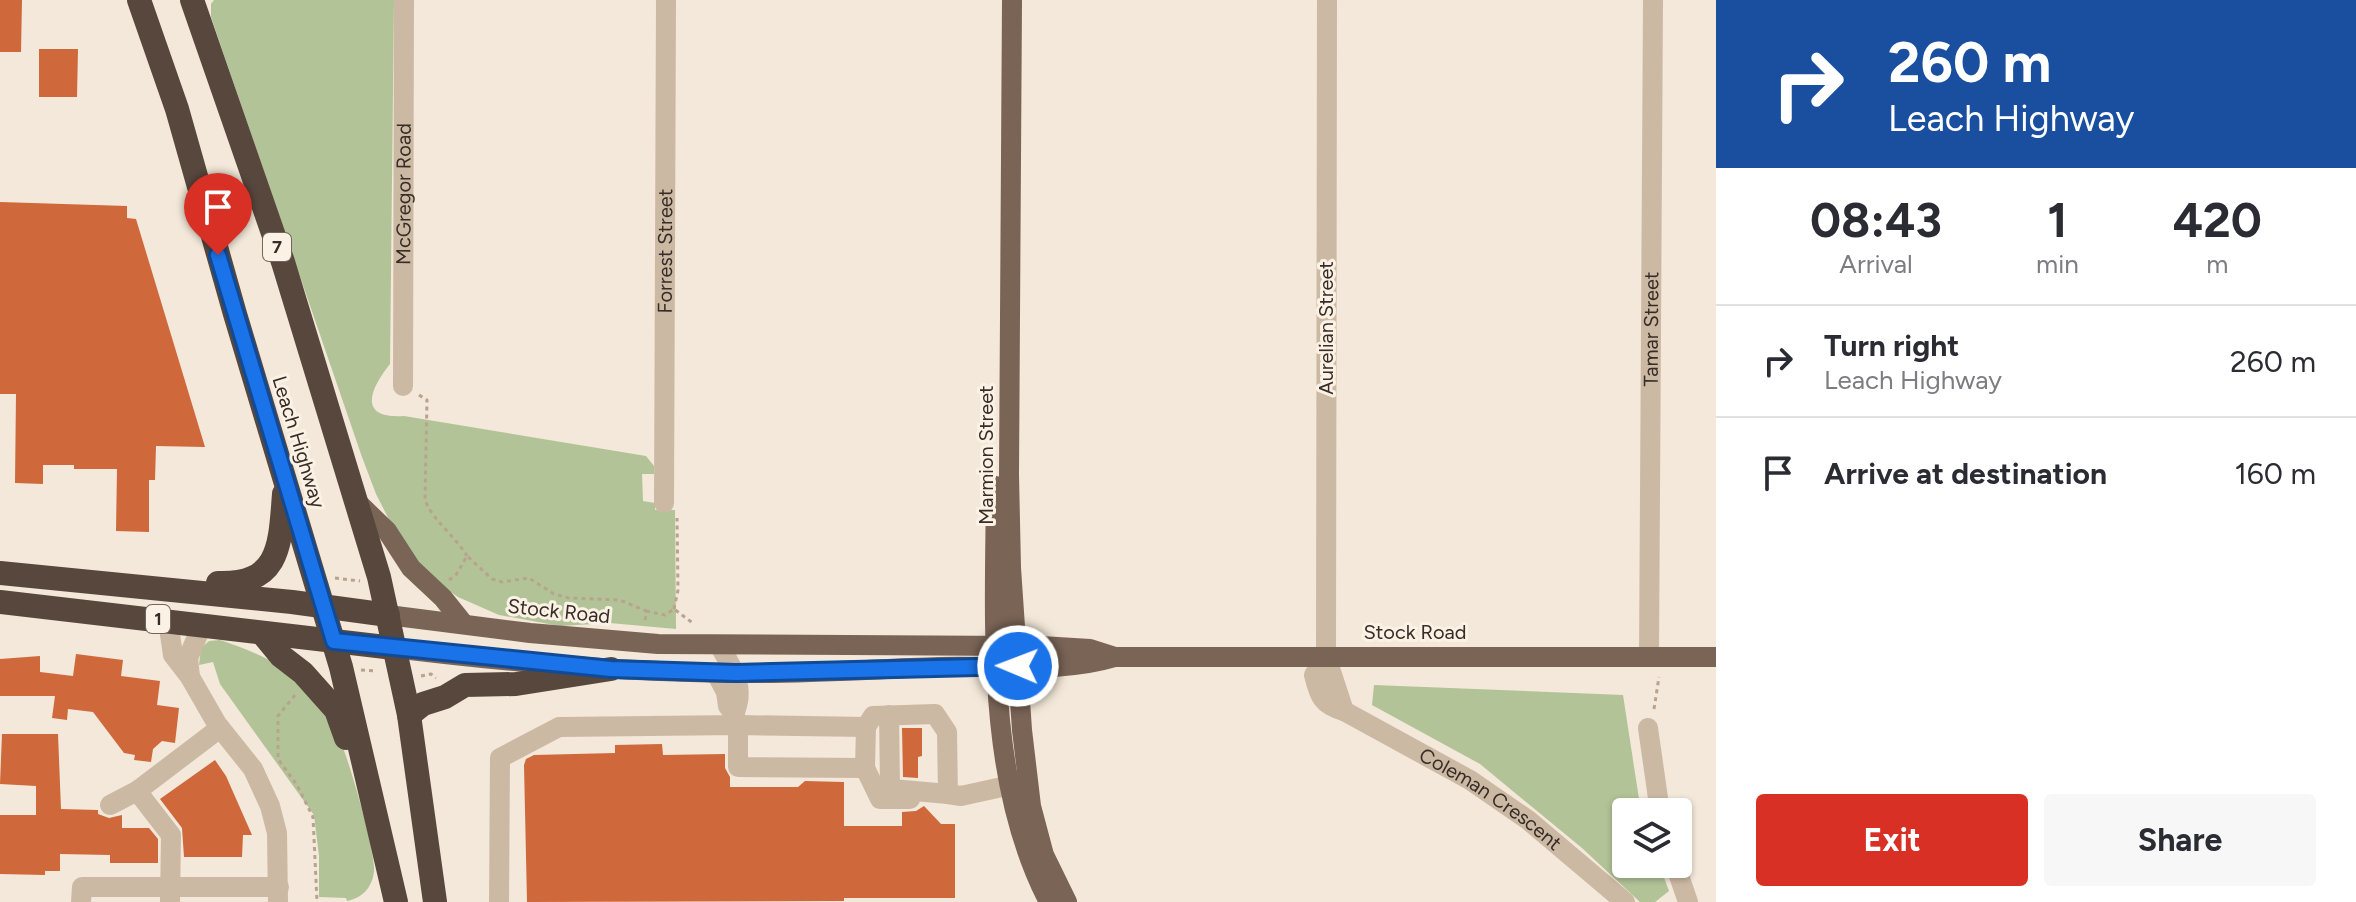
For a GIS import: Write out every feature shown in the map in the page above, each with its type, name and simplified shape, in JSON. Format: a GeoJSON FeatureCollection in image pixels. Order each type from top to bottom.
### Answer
{"type":"FeatureCollection","features":[{"type":"Feature","properties":{"kind":"highway","name":"Leach Highway"},"geometry":{"type":"LineString","coordinates":[[139,0],[177,109],[334,641],[376,807],[396,902]]}},
{"type":"Feature","properties":{"kind":"highway","name":"Leach Highway"},"geometry":{"type":"LineString","coordinates":[[192,0],[283,262],[381,584],[394,648],[408,675],[409,715],[435,902]]}},
{"type":"Feature","properties":{"kind":"highway"},"geometry":{"type":"LineString","coordinates":[[160,589],[193,583],[240,584],[267,568],[279,544],[285,481]]}},
{"type":"Feature","properties":{"kind":"highway","name":"Stock Road"},"geometry":{"type":"LineString","coordinates":[[0,573],[323,605],[388,615]]}},
{"type":"Feature","properties":{"kind":"highway","name":"Stock Road"},"geometry":{"type":"LineString","coordinates":[[0,602],[394,648]]}},
{"type":"Feature","properties":{"kind":"highway"},"geometry":{"type":"LineString","coordinates":[[262,633],[336,710],[356,768],[376,807]]}},
{"type":"Feature","properties":{"kind":"highway"},"geometry":{"type":"LineString","coordinates":[[409,715],[423,704],[445,697],[465,685],[516,684],[611,669]]}},
{"type":"Feature","properties":{"kind":"main road","name":"Marmion Street"},"geometry":{"type":"LineString","coordinates":[[998,0],[1007,656],[1026,855],[1049,902]]}},
{"type":"Feature","properties":{"kind":"main road","name":"Marmion Street"},"geometry":{"type":"LineString","coordinates":[[1007,656],[1011,568],[1012,0]]}},
{"type":"Feature","properties":{"kind":"main road"},"geometry":{"type":"LineString","coordinates":[[356,501],[387,531],[411,568],[443,598],[463,623]]}},
{"type":"Feature","properties":{"kind":"main road","name":"Stock Road"},"geometry":{"type":"LineString","coordinates":[[388,615],[626,642],[1007,656],[1089,665],[1115,657],[1326,656],[1654,666],[1716,657]]}},
{"type":"Feature","properties":{"kind":"main road","name":"Stock Road"},"geometry":{"type":"LineString","coordinates":[[394,648],[611,669],[726,673],[1007,656]]}},
{"type":"Feature","properties":{"kind":"main road","name":"Marmion Street"},"geometry":{"type":"LineString","coordinates":[[1018,784],[1038,839],[1067,902]]}},
{"type":"Feature","properties":{"kind":"street","name":"McGregor Road"},"geometry":{"type":"LineString","coordinates":[[403,386],[404,0]]}},
{"type":"Feature","properties":{"kind":"street","name":"Forrest Street"},"geometry":{"type":"LineString","coordinates":[[664,503],[666,0]]}},
{"type":"Feature","properties":{"kind":"street","name":"Aurelian Street"},"geometry":{"type":"LineString","coordinates":[[1326,656],[1327,0]]}},
{"type":"Feature","properties":{"kind":"street","name":"Tamar Street"},"geometry":{"type":"LineString","coordinates":[[1653,0],[1654,666]]}},
{"type":"Feature","properties":{"kind":"street"},"geometry":{"type":"LineString","coordinates":[[81,902],[82,887],[170,894],[279,894],[277,833],[270,806],[253,769],[220,728],[173,655],[168,621]]}},
{"type":"Feature","properties":{"kind":"street"},"geometry":{"type":"LineString","coordinates":[[190,677],[188,658],[202,625]]}},
{"type":"Feature","properties":{"kind":"street"},"geometry":{"type":"LineString","coordinates":[[719,645],[726,673],[740,692],[736,720],[738,767],[865,768]]}},
{"type":"Feature","properties":{"kind":"street","name":"Coleman Crescent"},"geometry":{"type":"LineString","coordinates":[[1326,656],[1344,711],[1470,780],[1528,820],[1625,902]]}},
{"type":"Feature","properties":{"kind":"street"},"geometry":{"type":"LineString","coordinates":[[935,714],[947,732],[948,794],[939,799],[880,799],[865,768],[866,727],[873,716],[935,714]]}},
{"type":"Feature","properties":{"kind":"street"},"geometry":{"type":"LineString","coordinates":[[889,715],[890,786],[961,796],[1018,784]]}},
{"type":"Feature","properties":{"kind":"street"},"geometry":{"type":"LineString","coordinates":[[499,902],[500,758],[559,727],[736,720],[866,727]]}},
{"type":"Feature","properties":{"kind":"street"},"geometry":{"type":"LineString","coordinates":[[110,805],[137,791],[220,728]]}},
{"type":"Feature","properties":{"kind":"street"},"geometry":{"type":"LineString","coordinates":[[1648,728],[1658,798]]}},
{"type":"Feature","properties":{"kind":"street"},"geometry":{"type":"LineString","coordinates":[[137,791],[171,835],[170,894]]}},
{"type":"Feature","properties":{"kind":"street"},"geometry":{"type":"LineString","coordinates":[[1680,878],[1688,902]]}},
{"type":"Feature","properties":{"kind":"path"},"geometry":{"type":"LineString","coordinates":[[403,386],[427,400],[425,499],[428,509],[454,536],[467,556],[492,579],[502,582],[529,578],[554,594],[569,598],[620,600],[665,615],[674,609],[678,590],[677,507],[664,503]]}},
{"type":"Feature","properties":{"kind":"path"},"geometry":{"type":"LineString","coordinates":[[440,580],[448,581],[456,575],[467,556]]}},
{"type":"Feature","properties":{"kind":"path"},"geometry":{"type":"LineString","coordinates":[[314,575],[381,584]]}},
{"type":"Feature","properties":{"kind":"path"},"geometry":{"type":"LineString","coordinates":[[674,609],[697,626],[684,626]]}},
{"type":"Feature","properties":{"kind":"path"},"geometry":{"type":"LineString","coordinates":[[646,611],[644,624],[658,625]]}},
{"type":"Feature","properties":{"kind":"path"},"geometry":{"type":"LineString","coordinates":[[1648,728],[1654,707],[1654,666]]}},
{"type":"Feature","properties":{"kind":"path"},"geometry":{"type":"LineString","coordinates":[[341,667],[408,675],[431,674],[440,684]]}},
{"type":"Feature","properties":{"kind":"path"},"geometry":{"type":"LineString","coordinates":[[295,695],[278,716],[278,759],[297,785],[313,817],[317,902]]}},
{"type":"Feature","properties":{"kind":"green space"},"geometry":{"type":"Polygon","coordinates":[[[214,0],[394,0],[390,364],[373,392],[374,407],[379,413],[389,416],[646,456],[654,466],[654,474],[642,474],[643,501],[655,503],[655,510],[675,510],[676,629],[610,623],[560,626],[499,615],[458,597],[425,574],[405,551],[376,494],[362,457],[211,17],[214,0]]]}},
{"type":"Feature","properties":{"kind":"green space"},"geometry":{"type":"Polygon","coordinates":[[[220,640],[258,655],[293,675],[313,695],[330,720],[352,773],[374,862],[371,883],[357,897],[347,901],[346,898],[319,897],[319,856],[314,815],[220,684],[213,662],[199,665],[201,648],[209,641],[220,640]]]}},
{"type":"Feature","properties":{"kind":"green space"},"geometry":{"type":"Polygon","coordinates":[[[1374,685],[1623,695],[1639,798],[1612,798],[1612,876],[1480,764],[1372,705],[1374,685]]]}},
{"type":"Feature","properties":{"kind":"green space"},"geometry":{"type":"Polygon","coordinates":[[[1614,878],[1664,878],[1669,891],[1655,902],[1640,902],[1614,878]]]}},
{"type":"Feature","properties":{"kind":"building"},"geometry":{"type":"Polygon","coordinates":[[[0,0],[22,0],[21,52],[0,52],[0,0]]]}},
{"type":"Feature","properties":{"kind":"building"},"geometry":{"type":"Polygon","coordinates":[[[39,49],[78,49],[77,97],[39,97],[39,49]]]}},
{"type":"Feature","properties":{"kind":"building"},"geometry":{"type":"Polygon","coordinates":[[[0,202],[127,206],[127,218],[136,219],[205,447],[156,446],[155,480],[149,480],[149,532],[116,531],[117,469],[43,465],[43,484],[15,483],[16,394],[0,394],[0,202]]]}},
{"type":"Feature","properties":{"kind":"building"},"geometry":{"type":"Polygon","coordinates":[[[76,654],[123,660],[121,676],[160,681],[157,705],[179,708],[175,743],[162,741],[153,749],[151,762],[134,760],[135,755],[124,753],[93,712],[68,709],[67,720],[52,718],[55,696],[0,696],[0,659],[40,656],[40,672],[73,676],[76,654]]]}},
{"type":"Feature","properties":{"kind":"building"},"geometry":{"type":"Polygon","coordinates":[[[902,728],[922,728],[918,778],[903,777],[902,728]]]}},
{"type":"Feature","properties":{"kind":"building"},"geometry":{"type":"Polygon","coordinates":[[[2,734],[58,734],[61,809],[98,810],[98,814],[109,818],[122,815],[122,828],[149,828],[158,839],[158,863],[110,863],[110,855],[60,854],[60,871],[45,871],[45,875],[0,874],[0,815],[36,815],[36,786],[0,784],[2,734]]]}},
{"type":"Feature","properties":{"kind":"building"},"geometry":{"type":"Polygon","coordinates":[[[662,744],[663,755],[725,754],[730,787],[798,787],[805,781],[844,782],[844,826],[902,826],[902,812],[916,811],[924,806],[941,824],[955,824],[955,898],[527,902],[526,759],[534,755],[615,753],[615,745],[662,744]]]}},
{"type":"Feature","properties":{"kind":"building"},"geometry":{"type":"Polygon","coordinates":[[[215,760],[226,776],[252,835],[243,835],[242,857],[184,857],[182,828],[160,799],[215,760]]]}},
{"type":"Feature","properties":{"kind":"route"},"geometry":{"type":"LineString","coordinates":[[218,255],[334,641],[434,653],[654,671],[784,673],[1018,666]]}}]}
